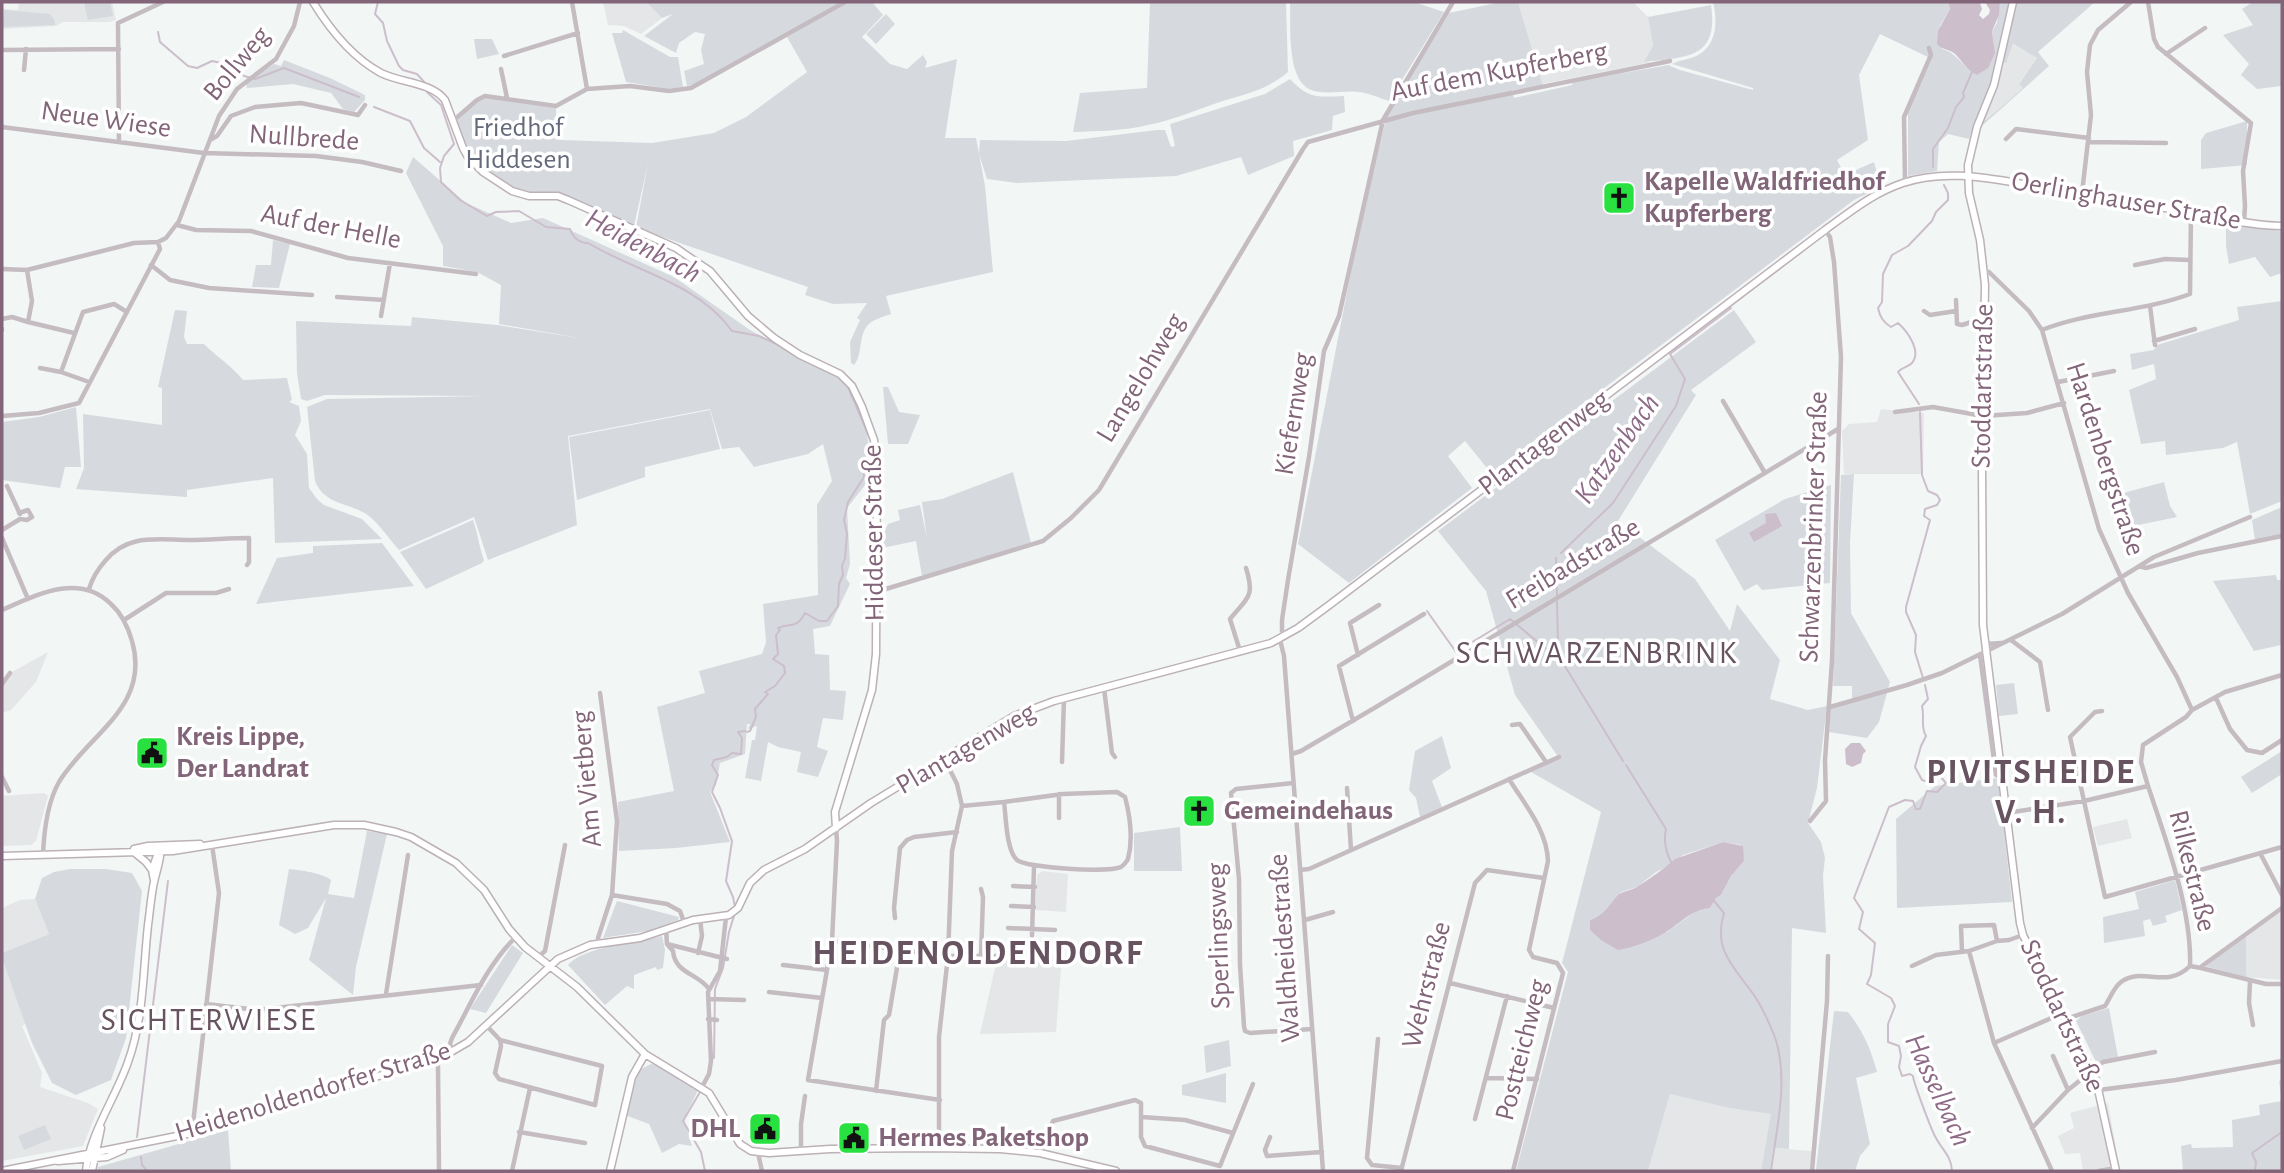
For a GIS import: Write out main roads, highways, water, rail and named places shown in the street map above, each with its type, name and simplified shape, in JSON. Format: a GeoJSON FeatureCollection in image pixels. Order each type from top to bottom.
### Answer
{"type":"FeatureCollection","features":[{"type":"Feature","properties":{"kind":"main road","name":"Hiddeser Straße"},"geometry":{"type":"LineString","coordinates":[[313,2],[351,48],[372,66],[402,82],[439,93],[445,100],[468,157],[503,187],[523,194],[558,196],[676,248],[710,271],[748,316],[774,338],[848,380],[867,416],[876,453],[874,679],[835,812],[836,828]]}},
{"type":"Feature","properties":{"kind":"main road","name":"Stoddartstraße"},"geometry":{"type":"LineString","coordinates":[[2013,2],[1993,85],[1969,151],[1969,192],[1983,271],[1982,584],[1986,648],[2023,935],[2099,1090],[2116,1170]]}},
{"type":"Feature","properties":{"kind":"main road","name":"Plantagenweg"},"geometry":{"type":"LineString","coordinates":[[836,828],[871,803],[1014,716],[1043,704],[1282,638],[1342,596],[1825,230],[1874,196],[1905,183],[1931,177],[1969,176]]}},
{"type":"Feature","properties":{"kind":"main road","name":"Oerlinghauser Straße"},"geometry":{"type":"LineString","coordinates":[[1969,176],[2282,226]]}},
{"type":"Feature","properties":{"kind":"main road"},"geometry":{"type":"LineString","coordinates":[[2,856],[160,850],[334,825],[364,825],[396,832],[419,841],[456,863],[489,897],[515,938],[578,987],[645,1054],[702,1087],[717,1105],[740,1144],[751,1151],[986,1148],[1040,1153],[1116,1171]]}},
{"type":"Feature","properties":{"kind":"main road"},"geometry":{"type":"LineString","coordinates":[[549,967],[568,953],[598,944],[640,938],[684,922],[732,913],[748,886],[760,873],[805,849],[836,828]]}},
{"type":"Feature","properties":{"kind":"main road"},"geometry":{"type":"LineString","coordinates":[[119,853],[148,846],[160,850]]}},
{"type":"Feature","properties":{"kind":"main road"},"geometry":{"type":"LineString","coordinates":[[152,870],[160,850]]}},
{"type":"Feature","properties":{"kind":"main road"},"geometry":{"type":"LineString","coordinates":[[86,1171],[135,1041],[160,850]]}},
{"type":"Feature","properties":{"kind":"main road"},"geometry":{"type":"LineString","coordinates":[[134,852],[145,860],[152,870],[154,882]]}},
{"type":"Feature","properties":{"kind":"main road","name":"Heidenoldendorfer Straße"},"geometry":{"type":"LineString","coordinates":[[2,1171],[192,1133],[314,1094],[436,1060],[452,1052],[486,1025],[549,967]]}},
{"type":"Feature","properties":{"kind":"main road"},"geometry":{"type":"LineString","coordinates":[[610,1171],[632,1077],[645,1054]]}},
{"type":"Feature","properties":{"kind":"main road"},"geometry":{"type":"LineString","coordinates":[[92,1155],[92,1171]]}},
{"type":"Feature","properties":{"kind":"waterway","name":"Heidenbach"},"geometry":{"type":"LineString","coordinates":[[378,2],[375,14],[383,23],[387,41],[399,66],[417,74],[425,83]]}},
{"type":"Feature","properties":{"kind":"waterway"},"geometry":{"type":"LineString","coordinates":[[158,32],[160,42],[188,66],[197,68],[212,61],[231,65],[244,76],[255,79],[284,68],[359,97]]}},
{"type":"Feature","properties":{"kind":"waterway","name":"Hasselbach"},"geometry":{"type":"LineString","coordinates":[[1933,167],[1933,149],[1948,128],[1956,107],[1964,97],[1963,93],[1972,72]]}},
{"type":"Feature","properties":{"kind":"waterway","name":"Heidenbach"},"geometry":{"type":"LineString","coordinates":[[426,89],[441,105],[454,144],[444,156],[440,168],[441,182],[460,200],[487,216],[496,212],[519,211],[546,227],[570,229],[579,241],[665,280],[702,301],[732,331],[759,336],[785,348]]}},
{"type":"Feature","properties":{"kind":"waterway"},"geometry":{"type":"LineString","coordinates":[[374,107],[410,121],[424,148],[440,162]]}},
{"type":"Feature","properties":{"kind":"waterway","name":"Hasselbach"},"geometry":{"type":"LineString","coordinates":[[1919,404],[1898,372],[1910,365],[1915,358],[1912,342],[1898,323],[1891,327],[1886,323],[1878,308],[1882,302],[1883,274],[1892,255],[1908,246],[1948,200],[1944,185]]}},
{"type":"Feature","properties":{"kind":"waterway","name":"Katzenbach"},"geometry":{"type":"LineString","coordinates":[[1561,553],[1613,503],[1676,406],[1685,379],[1670,354],[1731,308]]}},
{"type":"Feature","properties":{"kind":"waterway","name":"Heidenbach"},"geometry":{"type":"LineString","coordinates":[[747,732],[756,717],[755,709],[768,694],[765,692],[775,686],[785,673],[784,666],[773,659],[778,654],[778,628],[796,624],[805,613],[819,621],[827,621],[838,606],[847,534],[844,520],[848,502],[864,477],[864,464],[869,459],[871,441],[848,387]]}},
{"type":"Feature","properties":{"kind":"waterway","name":"Hasselbach"},"geometry":{"type":"LineString","coordinates":[[1920,412],[1922,475],[1928,491],[1937,495],[1940,500],[1937,505],[1925,509],[1924,516],[1930,520],[1906,607],[1916,635],[1915,652],[1923,678]]}},
{"type":"Feature","properties":{"kind":"waterway","name":"Katzenbach"},"geometry":{"type":"LineString","coordinates":[[1556,558],[1557,595]]}},
{"type":"Feature","properties":{"kind":"waterway","name":"Katzenbach"},"geometry":{"type":"LineString","coordinates":[[1557,602],[1558,645],[1563,663],[1623,761]]}},
{"type":"Feature","properties":{"kind":"waterway"},"geometry":{"type":"LineString","coordinates":[[1427,611],[1456,652],[1510,619],[1563,663]]}},
{"type":"Feature","properties":{"kind":"waterway","name":"Hasselbach"},"geometry":{"type":"LineString","coordinates":[[1925,685],[1928,699],[1922,706],[1926,736],[1915,767],[1922,780],[1929,782],[1939,775],[1946,783],[1937,792],[1927,791],[1920,809],[1916,809],[1913,801],[1905,800],[1889,807],[1854,898],[1863,912],[1859,929],[1875,943],[1871,975],[1867,984],[1891,998],[1895,1006],[1888,1024],[1888,1042],[1899,1046],[1902,1076],[1913,1076],[1931,1126],[1948,1157],[1952,1171]]}},
{"type":"Feature","properties":{"kind":"waterway","name":"Heidenbach"},"geometry":{"type":"LineString","coordinates":[[735,907],[726,881],[732,841],[712,792],[718,775],[712,765],[714,760],[732,753],[741,754],[742,738],[738,732],[745,731]]}},
{"type":"Feature","properties":{"kind":"waterway","name":"Katzenbach"},"geometry":{"type":"LineString","coordinates":[[1626,765],[1666,829],[1666,847],[1672,864]]}},
{"type":"Feature","properties":{"kind":"waterway"},"geometry":{"type":"LineString","coordinates":[[137,1137],[168,881]]}},
{"type":"Feature","properties":{"kind":"waterway","name":"Katzenbach"},"geometry":{"type":"LineString","coordinates":[[1714,901],[1724,913],[1721,940],[1725,952],[1759,1003],[1778,1048],[1781,1094],[1771,1171]]}},
{"type":"Feature","properties":{"kind":"waterway","name":"Heidenbach"},"geometry":{"type":"LineString","coordinates":[[714,1058],[715,989],[723,968],[734,916]]}},
{"type":"Feature","properties":{"kind":"waterway","name":"Heidenbach"},"geometry":{"type":"LineString","coordinates":[[700,1092],[683,1121],[701,1152],[705,1171]]}},
{"type":"Feature","properties":{"kind":"waterway"},"geometry":{"type":"LineString","coordinates":[[2255,1171],[2256,1162],[2252,1153],[2282,1132]]}},
{"type":"Feature","properties":{"kind":"waterway"},"geometry":{"type":"LineString","coordinates":[[141,1157],[142,1165],[147,1171]]}},
{"type":"Feature","properties":{"kind":"place","name":"Kapelle Waldfriedhof Kupferberg"},"geometry":{"type":"Point","coordinates":[1619,198]}},
{"type":"Feature","properties":{"kind":"place","name":"Kreis Lippe, Der Landrat"},"geometry":{"type":"Point","coordinates":[152,753]}},
{"type":"Feature","properties":{"kind":"place","name":"Gemeindehaus"},"geometry":{"type":"Point","coordinates":[1199,811]}},
{"type":"Feature","properties":{"kind":"place","name":"DHL"},"geometry":{"type":"Point","coordinates":[765,1129]}},
{"type":"Feature","properties":{"kind":"place","name":"Hermes Paketshop"},"geometry":{"type":"Point","coordinates":[854,1138]}},
{"type":"Feature","properties":{"kind":"district","name":"SCHWARZENBRINK"},"geometry":{"type":"Point","coordinates":[1597,653]}},
{"type":"Feature","properties":{"kind":"district","name":"PIVITSHEIDE V. H."},"geometry":{"type":"Point","coordinates":[2031,792]}},
{"type":"Feature","properties":{"kind":"district","name":"HEIDENOLDENDORF"},"geometry":{"type":"Point","coordinates":[978,953]}},
{"type":"Feature","properties":{"kind":"district","name":"SICHTERWIESE"},"geometry":{"type":"Point","coordinates":[209,1020]}},
{"type":"Feature","properties":{"kind":"park label","name":"Friedhof Hiddesen"},"geometry":{"type":"Point","coordinates":[518,144]}}]}
